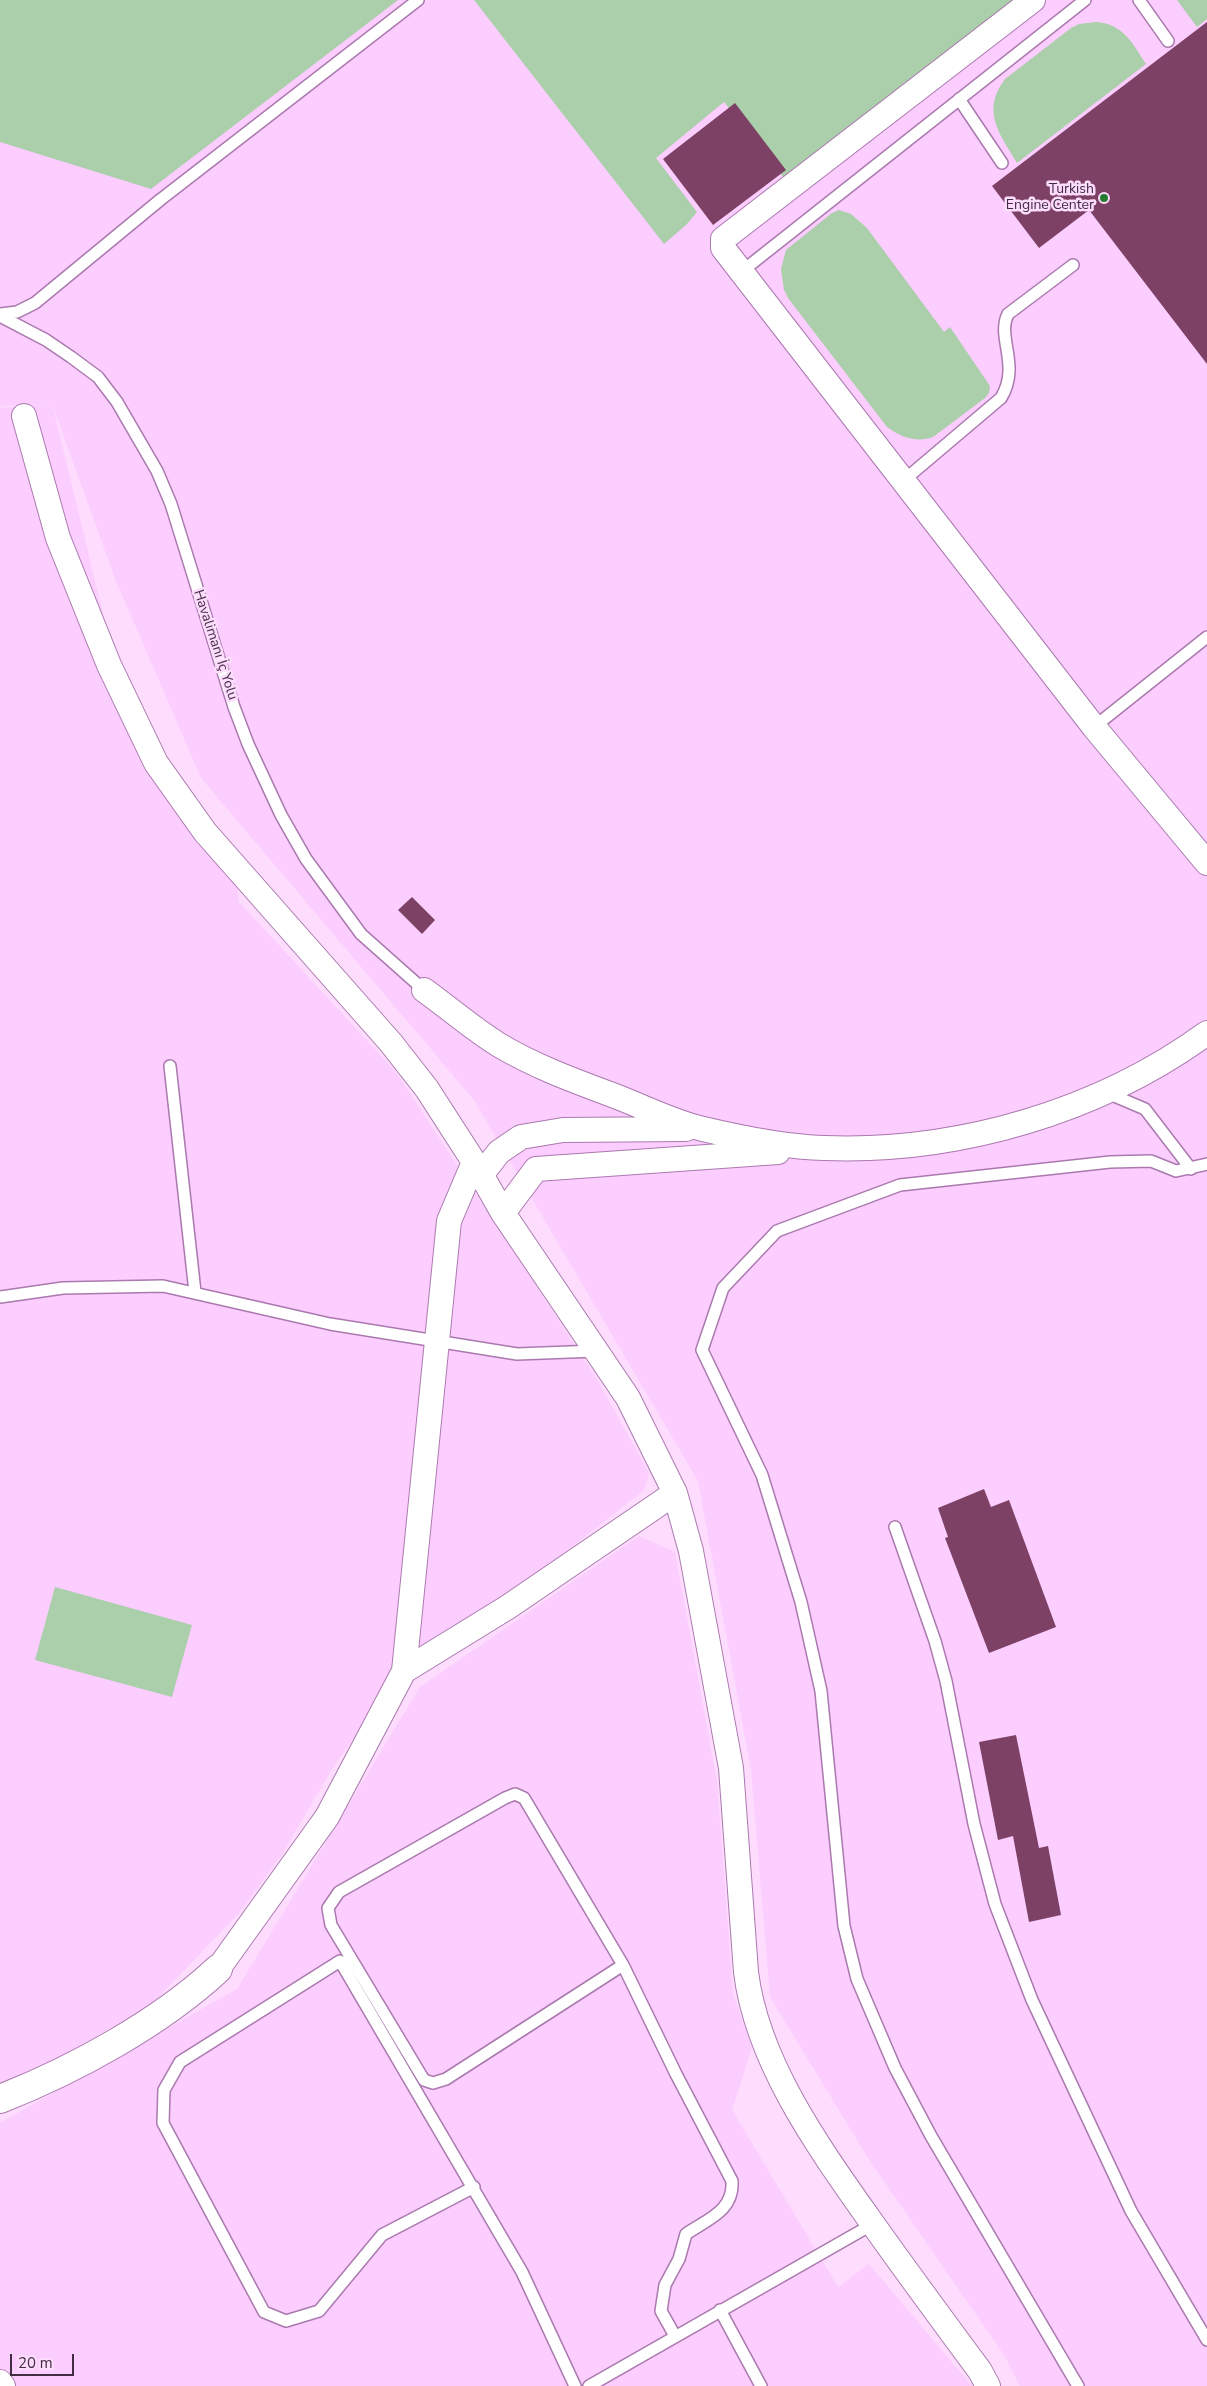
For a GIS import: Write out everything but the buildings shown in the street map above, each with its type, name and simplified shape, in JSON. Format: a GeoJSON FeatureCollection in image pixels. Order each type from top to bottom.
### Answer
{"type":"FeatureCollection","features":[{"type":"Feature","properties":{"kind":"street"},"geometry":{"type":"LineString","coordinates":[[1033,0],[723,239],[723,248],[1094,727],[1207,863]]}},
{"type":"Feature","properties":{"kind":"street"},"geometry":{"type":"LineString","coordinates":[[24,416],[58,538],[109,665],[156,763],[205,832],[391,1043],[426,1089],[478,1169],[503,1213],[628,1398],[674,1493],[691,1551],[731,1768],[749,1997],[764,2045],[816,2144],[980,2371],[988,2386]]}},
{"type":"Feature","properties":{"kind":"street"},"geometry":{"type":"LineString","coordinates":[[424,990],[498,1044],[543,1068],[700,1129],[755,1140],[823,1148]]}},
{"type":"Feature","properties":{"kind":"street"},"geometry":{"type":"LineString","coordinates":[[503,1213],[536,1169],[823,1148],[888,1147],[957,1138],[1025,1122],[1103,1092],[1140,1074],[1207,1034]]}},
{"type":"Feature","properties":{"kind":"street"},"geometry":{"type":"LineString","coordinates":[[0,2099],[92,2055],[133,2032],[167,2011],[218,1969],[327,1817],[404,1671],[414,1558],[438,1341],[439,1303],[448,1221],[478,1169],[521,1137],[564,1130],[700,1129]]}},
{"type":"Feature","properties":{"kind":"street"},"geometry":{"type":"LineString","coordinates":[[404,1671],[508,1606],[674,1493]]}},
{"type":"Feature","properties":{"kind":"street"},"geometry":{"type":"LineString","coordinates":[[0,2382],[3,2386]]}},
{"type":"Feature","properties":{"kind":"lane"},"geometry":{"type":"LineString","coordinates":[[0,315],[17,312],[35,303],[160,200],[418,0]]}},
{"type":"Feature","properties":{"kind":"lane"},"geometry":{"type":"LineString","coordinates":[[741,272],[1084,0]]}},
{"type":"Feature","properties":{"kind":"lane"},"geometry":{"type":"LineString","coordinates":[[1140,0],[1168,40]]}},
{"type":"Feature","properties":{"kind":"lane"},"geometry":{"type":"LineString","coordinates":[[959,99],[1002,163]]}},
{"type":"Feature","properties":{"kind":"lane"},"geometry":{"type":"LineString","coordinates":[[903,481],[1001,398],[1008,386],[1010,369],[1004,321],[1008,314],[1074,265]]}},
{"type":"Feature","properties":{"kind":"lane","name":"Havalimanı İç Yolu"},"geometry":{"type":"LineString","coordinates":[[0,315],[46,340],[72,357],[98,377],[117,402],[157,470],[171,504],[238,716],[258,768],[281,815],[306,859],[361,934],[424,990]]}},
{"type":"Feature","properties":{"kind":"lane"},"geometry":{"type":"LineString","coordinates":[[1094,727],[1207,637]]}},
{"type":"Feature","properties":{"kind":"lane"},"geometry":{"type":"LineString","coordinates":[[170,1066],[195,1292]]}},
{"type":"Feature","properties":{"kind":"lane"},"geometry":{"type":"LineString","coordinates":[[1103,1092],[1145,1109],[1191,1169]]}},
{"type":"Feature","properties":{"kind":"lane"},"geometry":{"type":"LineString","coordinates":[[1078,2386],[931,2136],[895,2068],[857,1979],[844,1926],[821,1691],[801,1602],[762,1475],[702,1350],[723,1288],[777,1230],[900,1185],[1110,1162],[1151,1161],[1176,1171],[1207,1164]]}},
{"type":"Feature","properties":{"kind":"lane"},"geometry":{"type":"LineString","coordinates":[[0,1297],[63,1288],[163,1286],[330,1324],[517,1354],[596,1351]]}},
{"type":"Feature","properties":{"kind":"lane"},"geometry":{"type":"LineString","coordinates":[[894,1527],[935,1641],[946,1681],[974,1824],[995,1904],[1032,2000],[1131,2211],[1207,2340]]}},
{"type":"Feature","properties":{"kind":"lane"},"geometry":{"type":"LineString","coordinates":[[623,1965],[446,2079],[433,2083],[424,2080],[331,1925],[328,1908],[339,1892],[515,1794],[524,1798],[623,1965],[676,2074],[732,2181],[733,2192],[726,2208],[686,2234],[679,2259],[665,2285],[661,2311],[675,2336]]}},
{"type":"Feature","properties":{"kind":"lane"},"geometry":{"type":"LineString","coordinates":[[474,2187],[382,2235],[319,2311],[286,2321],[264,2312],[163,2123],[164,2090],[180,2062],[340,1961],[474,2187],[522,2272],[575,2386]]}},
{"type":"Feature","properties":{"kind":"lane"},"geometry":{"type":"LineString","coordinates":[[589,2386],[873,2224]]}},
{"type":"Feature","properties":{"kind":"lane"},"geometry":{"type":"LineString","coordinates":[[720,2310],[761,2386]]}},
{"type":"Feature","properties":{"kind":"shaded area"},"geometry":{"type":"Polygon","coordinates":[[[0,0],[1207,0],[1207,2386],[1020,2386],[1004,2355],[868,2158],[770,1997],[751,1770],[698,1481],[474,1100],[201,778],[116,581],[52,404],[0,406],[0,0]]]}},
{"type":"Feature","properties":{"kind":"shaded area"},"geometry":{"type":"Polygon","coordinates":[[[52,404],[105,622],[145,720],[190,804],[234,855],[239,902],[396,1072],[597,1379],[649,1473],[644,1490],[383,1696],[332,1769],[281,1856],[239,1913],[152,2004],[45,2066],[0,2086],[0,408],[52,404]]]}},
{"type":"Feature","properties":{"kind":"shaded area"},"geometry":{"type":"Polygon","coordinates":[[[639,1536],[675,1552],[717,1781],[733,1994],[752,2048],[732,2110],[838,2287],[869,2264],[972,2386],[0,2386],[0,2123],[237,1989],[420,1687],[639,1536]]]}},
{"type":"Feature","properties":{"kind":"green space"},"geometry":{"type":"Polygon","coordinates":[[[0,0],[398,0],[151,189],[0,142],[0,0]]]}},
{"type":"Feature","properties":{"kind":"green space"},"geometry":{"type":"Polygon","coordinates":[[[474,0],[1018,0],[788,183],[724,102],[656,158],[697,212],[686,225],[664,244],[474,0]]]}},
{"type":"Feature","properties":{"kind":"green space"},"geometry":{"type":"Polygon","coordinates":[[[1177,0],[1207,0],[1207,19],[1197,27],[1177,0]]]}},
{"type":"Feature","properties":{"kind":"green space"},"geometry":{"type":"Polygon","coordinates":[[[1096,22],[1114,26],[1126,36],[1146,64],[1017,163],[1004,142],[995,122],[994,101],[998,91],[1005,79],[1071,28],[1079,24],[1096,22]]]}},
{"type":"Feature","properties":{"kind":"green space"},"geometry":{"type":"Polygon","coordinates":[[[839,210],[851,214],[867,228],[944,332],[950,327],[990,386],[989,393],[985,398],[933,437],[927,439],[909,438],[897,434],[887,427],[788,298],[784,290],[781,269],[786,250],[832,213],[839,210]]]}},
{"type":"Feature","properties":{"kind":"green space"},"geometry":{"type":"Polygon","coordinates":[[[55,1587],[192,1625],[172,1697],[35,1660],[55,1587]]]}},
{"type":"Feature","properties":{"kind":"place","name":"Turkish Engine Center"},"geometry":{"type":"Point","coordinates":[1104,198]}}]}
